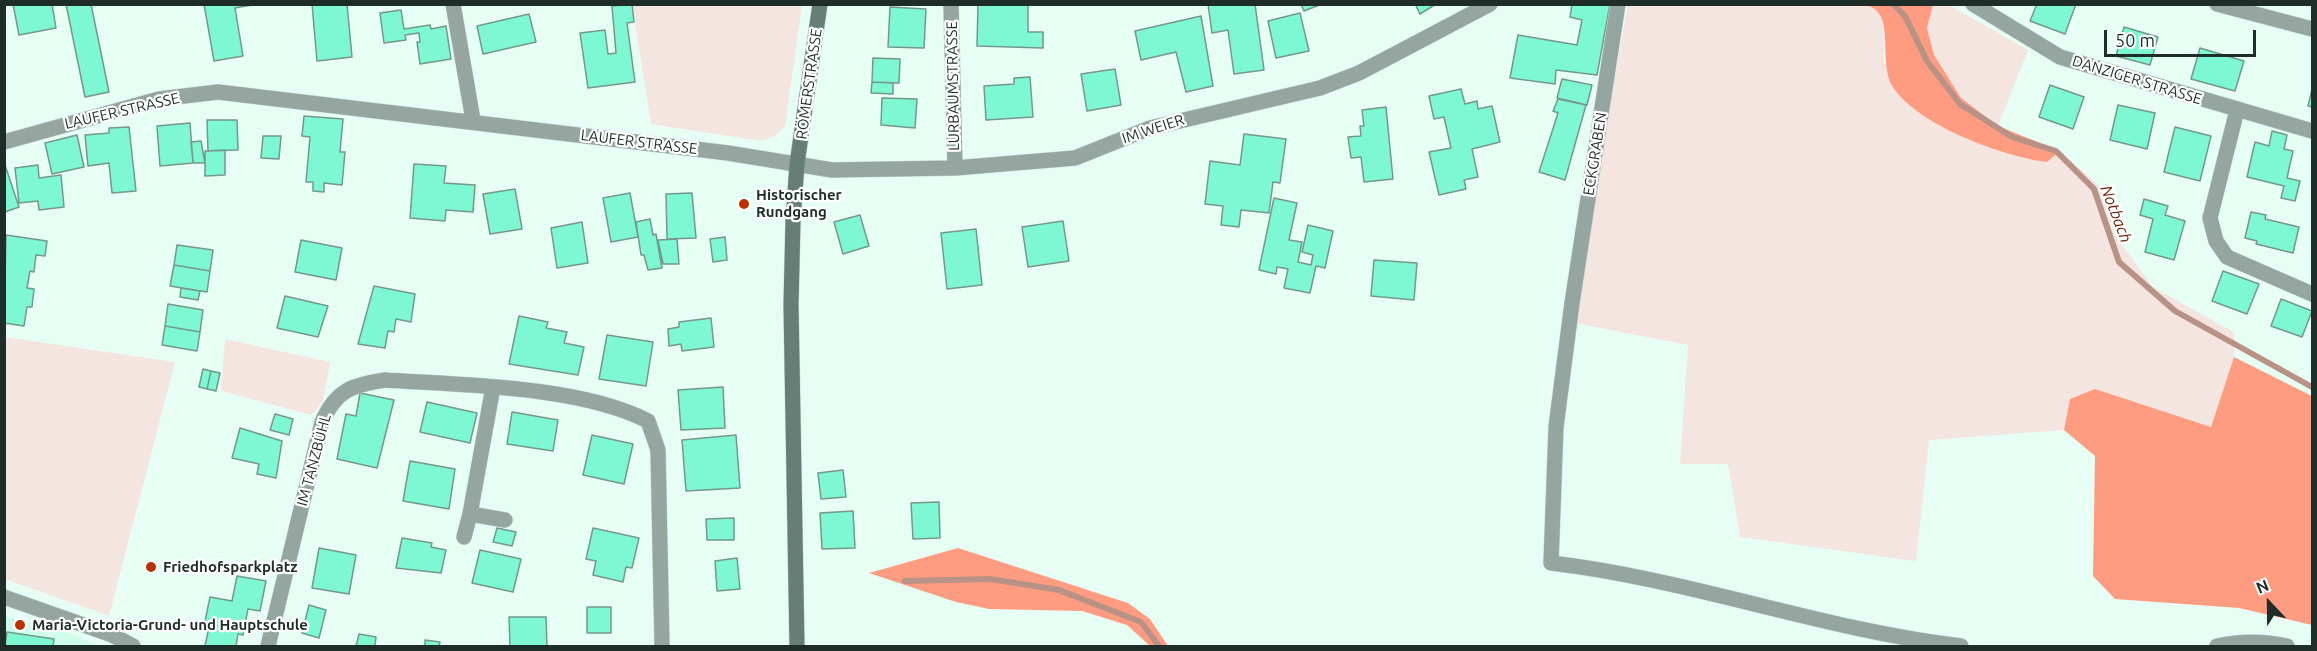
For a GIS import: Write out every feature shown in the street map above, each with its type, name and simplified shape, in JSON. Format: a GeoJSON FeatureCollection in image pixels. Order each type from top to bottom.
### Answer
{"type":"FeatureCollection","features":[{"type":"Feature","properties":{"kind":"main road","name":"RÖMERSTRASSE"},"geometry":{"type":"LineString","coordinates":[[797,164],[820,4]]}},
{"type":"Feature","properties":{"kind":"main road"},"geometry":{"type":"LineString","coordinates":[[797,164],[791,305],[797,646]]}},
{"type":"Feature","properties":{"kind":"street"},"geometry":{"type":"LineString","coordinates":[[453,4],[473,120]]}},
{"type":"Feature","properties":{"kind":"street","name":"LURBAUMSTRASSE"},"geometry":{"type":"LineString","coordinates":[[951,4],[955,168]]}},
{"type":"Feature","properties":{"kind":"street","name":"IM WEIER"},"geometry":{"type":"LineString","coordinates":[[797,164],[832,170],[861,171],[955,168],[1075,158],[1150,128],[1320,88],[1359,73],[1490,4]]}},
{"type":"Feature","properties":{"kind":"street","name":"ECKGRABEN"},"geometry":{"type":"LineString","coordinates":[[1618,4],[1572,303],[1556,427],[1551,563],[1641,579],[1815,618],[1961,646]]}},
{"type":"Feature","properties":{"kind":"street","name":"DANZIGER STRASSE"},"geometry":{"type":"LineString","coordinates":[[1972,4],[2060,57],[2313,131]]}},
{"type":"Feature","properties":{"kind":"street"},"geometry":{"type":"LineString","coordinates":[[2217,4],[2313,29]]}},
{"type":"Feature","properties":{"kind":"street","name":"LAUFER STRASSE"},"geometry":{"type":"LineString","coordinates":[[4,142],[159,99],[218,92],[473,120],[797,164]]}},
{"type":"Feature","properties":{"kind":"street"},"geometry":{"type":"LineString","coordinates":[[2237,110],[2210,218],[2216,241],[2227,257],[2313,294]]}},
{"type":"Feature","properties":{"kind":"street","name":"IM TANZBÜHL"},"geometry":{"type":"LineString","coordinates":[[268,646],[322,422],[330,403],[340,393],[362,383],[385,380],[542,392],[628,411],[648,421],[658,450],[662,646]]}},
{"type":"Feature","properties":{"kind":"street"},"geometry":{"type":"LineString","coordinates":[[465,537],[493,387]]}},
{"type":"Feature","properties":{"kind":"street"},"geometry":{"type":"LineString","coordinates":[[470,514],[505,520]]}},
{"type":"Feature","properties":{"kind":"street"},"geometry":{"type":"LineString","coordinates":[[4,597],[112,635],[133,646]]}},
{"type":"Feature","properties":{"kind":"street"},"geometry":{"type":"LineString","coordinates":[[2217,646],[2236,642],[2270,642],[2287,646]]}},
{"type":"Feature","properties":{"kind":"shaded area"},"geometry":{"type":"Polygon","coordinates":[[[1863,4],[1879,12],[1882,18],[1885,35],[1884,63],[1965,138],[2025,159],[2047,162],[2060,151],[2104,190],[2114,234],[2153,287],[2235,333],[2234,357],[2211,427],[2095,390],[2070,399],[2064,430],[1929,440],[1916,561],[1740,537],[1728,464],[1680,464],[1688,345],[1574,323],[1575,296],[1628,5],[1863,4]]]}},
{"type":"Feature","properties":{"kind":"shaded area"},"geometry":{"type":"Polygon","coordinates":[[[632,5],[802,5],[785,126],[774,137],[761,141],[651,124],[632,5]]]}},
{"type":"Feature","properties":{"kind":"shaded area"},"geometry":{"type":"Polygon","coordinates":[[[1863,5],[1933,5],[1927,28],[1934,55],[1961,98],[1998,126],[2060,151],[2047,162],[2008,154],[1963,137],[1921,114],[1893,87],[1886,63],[1884,26],[1874,9],[1863,5]]]}},
{"type":"Feature","properties":{"kind":"shaded area"},"geometry":{"type":"Polygon","coordinates":[[[1933,5],[1949,5],[2028,50],[1998,126],[1961,98],[1934,56],[1927,28],[1933,5]]]}},
{"type":"Feature","properties":{"kind":"shaded area"},"geometry":{"type":"Polygon","coordinates":[[[4,337],[175,362],[109,616],[5,579],[4,337]]]}},
{"type":"Feature","properties":{"kind":"shaded area"},"geometry":{"type":"Polygon","coordinates":[[[225,339],[330,362],[323,401],[312,415],[221,391],[225,339]]]}},
{"type":"Feature","properties":{"kind":"shaded area"},"geometry":{"type":"Polygon","coordinates":[[[2234,357],[2312,396],[2312,625],[2239,608],[2115,599],[2093,576],[2095,456],[2064,430],[2070,399],[2095,389],[2211,427],[2234,357]]]}},
{"type":"Feature","properties":{"kind":"shaded area"},"geometry":{"type":"Polygon","coordinates":[[[958,548],[1128,603],[1150,619],[1168,646],[1150,646],[1127,625],[1082,611],[989,609],[956,602],[869,573],[958,548]]]}},
{"type":"Feature","properties":{"kind":"shaded area","name":"Maria-Victoria-Grund- und Hauptschule"},"geometry":{"type":"Polygon","coordinates":[[[4,616],[68,633],[99,646],[5,646],[4,616]]]}},
{"type":"Feature","properties":{"kind":"building"},"geometry":{"type":"Polygon","coordinates":[[[13,4],[52,4],[56,28],[19,35],[13,4]]]}},
{"type":"Feature","properties":{"kind":"building"},"geometry":{"type":"Polygon","coordinates":[[[66,4],[91,4],[109,92],[85,97],[66,4]]]}},
{"type":"Feature","properties":{"kind":"building"},"geometry":{"type":"Polygon","coordinates":[[[204,4],[258,4],[235,8],[243,56],[214,61],[204,4]]]}},
{"type":"Feature","properties":{"kind":"building"},"geometry":{"type":"Polygon","coordinates":[[[312,4],[347,4],[352,57],[317,61],[312,4]]]}},
{"type":"Feature","properties":{"kind":"building"},"geometry":{"type":"Polygon","coordinates":[[[632,4],[634,22],[627,23],[635,82],[588,88],[580,33],[605,30],[608,54],[616,53],[612,6],[632,4]]]}},
{"type":"Feature","properties":{"kind":"building"},"geometry":{"type":"Polygon","coordinates":[[[978,4],[1028,4],[1028,32],[1043,32],[1043,48],[977,46],[978,4]]]}},
{"type":"Feature","properties":{"kind":"building"},"geometry":{"type":"Polygon","coordinates":[[[1208,4],[1255,4],[1264,70],[1234,74],[1228,30],[1212,33],[1208,4]]]}},
{"type":"Feature","properties":{"kind":"building"},"geometry":{"type":"Polygon","coordinates":[[[1301,4],[1322,4],[1304,11],[1301,4]]]}},
{"type":"Feature","properties":{"kind":"building"},"geometry":{"type":"Polygon","coordinates":[[[1415,4],[1436,4],[1420,14],[1415,4]]]}},
{"type":"Feature","properties":{"kind":"building"},"geometry":{"type":"Polygon","coordinates":[[[1572,4],[1610,4],[1597,75],[1556,70],[1555,84],[1510,78],[1518,35],[1577,45],[1582,20],[1570,17],[1572,4]]]}},
{"type":"Feature","properties":{"kind":"building"},"geometry":{"type":"Polygon","coordinates":[[[2037,4],[2076,4],[2065,34],[2030,21],[2037,4]]]}},
{"type":"Feature","properties":{"kind":"building"},"geometry":{"type":"Polygon","coordinates":[[[890,7],[926,9],[924,48],[888,47],[890,7]]]}},
{"type":"Feature","properties":{"kind":"building"},"geometry":{"type":"Polygon","coordinates":[[[401,10],[404,29],[430,25],[431,29],[446,26],[451,59],[420,64],[417,42],[420,42],[419,33],[405,35],[406,40],[384,43],[380,13],[401,10]]]}},
{"type":"Feature","properties":{"kind":"building"},"geometry":{"type":"Polygon","coordinates":[[[1300,13],[1309,51],[1276,58],[1268,21],[1300,13]]]}},
{"type":"Feature","properties":{"kind":"building"},"geometry":{"type":"Polygon","coordinates":[[[529,14],[536,42],[483,54],[477,26],[529,14]]]}},
{"type":"Feature","properties":{"kind":"building"},"geometry":{"type":"Polygon","coordinates":[[[1201,16],[1213,86],[1186,92],[1176,52],[1141,60],[1135,31],[1201,16]]]}},
{"type":"Feature","properties":{"kind":"building"},"geometry":{"type":"Polygon","coordinates":[[[2124,27],[2158,37],[2150,65],[2116,56],[2124,27]]]}},
{"type":"Feature","properties":{"kind":"building"},"geometry":{"type":"Polygon","coordinates":[[[2200,48],[2244,61],[2235,91],[2191,79],[2200,48]]]}},
{"type":"Feature","properties":{"kind":"building"},"geometry":{"type":"Polygon","coordinates":[[[873,58],[900,59],[899,83],[872,82],[873,58]]]}},
{"type":"Feature","properties":{"kind":"building"},"geometry":{"type":"Polygon","coordinates":[[[1115,69],[1121,105],[1087,111],[1081,74],[1115,69]]]}},
{"type":"Feature","properties":{"kind":"building"},"geometry":{"type":"Polygon","coordinates":[[[1030,77],[1033,117],[986,120],[984,86],[1014,84],[1014,78],[1030,77]]]}},
{"type":"Feature","properties":{"kind":"building"},"geometry":{"type":"Polygon","coordinates":[[[1562,79],[1592,85],[1587,105],[1557,98],[1562,79]]]}},
{"type":"Feature","properties":{"kind":"building"},"geometry":{"type":"Polygon","coordinates":[[[872,82],[893,83],[893,94],[871,93],[872,82]]]}},
{"type":"Feature","properties":{"kind":"building"},"geometry":{"type":"Polygon","coordinates":[[[2050,85],[2084,97],[2073,129],[2039,117],[2050,85]]]}},
{"type":"Feature","properties":{"kind":"building"},"geometry":{"type":"Polygon","coordinates":[[[1461,89],[1465,104],[1477,101],[1478,109],[1492,106],[1500,142],[1472,149],[1478,177],[1464,180],[1466,189],[1439,195],[1429,152],[1451,148],[1444,117],[1434,119],[1429,96],[1461,89]]]}},
{"type":"Feature","properties":{"kind":"building"},"geometry":{"type":"Polygon","coordinates":[[[2312,89],[2312,107],[2308,106],[2312,89]]]}},
{"type":"Feature","properties":{"kind":"building"},"geometry":{"type":"Polygon","coordinates":[[[882,98],[917,99],[915,128],[881,125],[882,98]]]}},
{"type":"Feature","properties":{"kind":"building"},"geometry":{"type":"Polygon","coordinates":[[[1558,99],[1586,105],[1565,180],[1539,172],[1558,113],[1553,111],[1558,99]]]}},
{"type":"Feature","properties":{"kind":"building"},"geometry":{"type":"Polygon","coordinates":[[[2118,105],[2155,113],[2147,149],[2110,140],[2118,105]]]}},
{"type":"Feature","properties":{"kind":"building"},"geometry":{"type":"Polygon","coordinates":[[[1386,107],[1393,179],[1364,182],[1361,157],[1351,158],[1348,137],[1361,136],[1360,126],[1364,126],[1362,110],[1386,107]]]}},
{"type":"Feature","properties":{"kind":"building"},"geometry":{"type":"Polygon","coordinates":[[[304,116],[343,119],[340,152],[345,152],[342,185],[324,183],[324,192],[313,191],[313,182],[306,182],[310,137],[302,136],[304,116]]]}},
{"type":"Feature","properties":{"kind":"building"},"geometry":{"type":"Polygon","coordinates":[[[207,120],[237,120],[238,150],[208,151],[207,120]]]}},
{"type":"Feature","properties":{"kind":"building"},"geometry":{"type":"Polygon","coordinates":[[[190,123],[193,163],[160,166],[157,126],[190,123]]]}},
{"type":"Feature","properties":{"kind":"building"},"geometry":{"type":"Polygon","coordinates":[[[129,127],[136,191],[112,193],[109,163],[88,166],[85,135],[109,133],[109,128],[129,127]]]}},
{"type":"Feature","properties":{"kind":"building"},"geometry":{"type":"Polygon","coordinates":[[[2175,127],[2211,136],[2200,181],[2164,172],[2175,127]]]}},
{"type":"Feature","properties":{"kind":"building"},"geometry":{"type":"Polygon","coordinates":[[[2272,131],[2287,135],[2284,149],[2293,151],[2287,178],[2300,181],[2295,201],[2281,198],[2284,186],[2247,177],[2255,142],[2269,146],[2272,131]]]}},
{"type":"Feature","properties":{"kind":"building"},"geometry":{"type":"Polygon","coordinates":[[[1244,134],[1286,139],[1280,183],[1273,182],[1269,213],[1241,210],[1239,227],[1221,225],[1223,206],[1205,204],[1210,161],[1240,165],[1244,134]]]}},
{"type":"Feature","properties":{"kind":"building"},"geometry":{"type":"Polygon","coordinates":[[[77,135],[84,167],[52,174],[45,143],[77,135]]]}},
{"type":"Feature","properties":{"kind":"building"},"geometry":{"type":"Polygon","coordinates":[[[263,136],[281,136],[279,159],[261,158],[263,136]]]}},
{"type":"Feature","properties":{"kind":"building"},"geometry":{"type":"Polygon","coordinates":[[[201,141],[205,163],[193,163],[191,142],[201,141]]]}},
{"type":"Feature","properties":{"kind":"building"},"geometry":{"type":"Polygon","coordinates":[[[225,150],[225,175],[205,176],[205,151],[225,150]]]}},
{"type":"Feature","properties":{"kind":"building"},"geometry":{"type":"Polygon","coordinates":[[[4,162],[19,207],[5,212],[4,209],[4,162]]]}},
{"type":"Feature","properties":{"kind":"building"},"geometry":{"type":"Polygon","coordinates":[[[414,164],[446,166],[444,183],[475,185],[473,212],[446,210],[445,221],[410,218],[414,164]]]}},
{"type":"Feature","properties":{"kind":"building"},"geometry":{"type":"Polygon","coordinates":[[[38,165],[39,178],[61,175],[64,207],[39,210],[38,201],[19,203],[15,168],[38,165]]]}},
{"type":"Feature","properties":{"kind":"building"},"geometry":{"type":"Polygon","coordinates":[[[515,189],[522,229],[490,234],[483,194],[515,189]]]}},
{"type":"Feature","properties":{"kind":"building"},"geometry":{"type":"Polygon","coordinates":[[[630,193],[638,237],[611,242],[603,198],[630,193]]]}},
{"type":"Feature","properties":{"kind":"building"},"geometry":{"type":"Polygon","coordinates":[[[692,193],[696,238],[667,239],[666,194],[692,193]]]}},
{"type":"Feature","properties":{"kind":"building"},"geometry":{"type":"Polygon","coordinates":[[[1274,198],[1297,203],[1289,240],[1302,242],[1298,262],[1311,265],[1313,255],[1302,252],[1308,225],[1333,231],[1325,268],[1316,266],[1310,293],[1284,288],[1288,269],[1277,267],[1276,274],[1259,270],[1274,198]]]}},
{"type":"Feature","properties":{"kind":"building"},"geometry":{"type":"Polygon","coordinates":[[[2144,199],[2168,206],[2165,215],[2185,221],[2174,260],[2145,252],[2153,219],[2140,215],[2144,199]]]}},
{"type":"Feature","properties":{"kind":"building"},"geometry":{"type":"Polygon","coordinates":[[[2251,212],[2266,215],[2265,219],[2299,227],[2293,253],[2256,244],[2257,241],[2245,238],[2251,212]]]}},
{"type":"Feature","properties":{"kind":"building"},"geometry":{"type":"Polygon","coordinates":[[[860,215],[869,246],[843,254],[834,222],[860,215]]]}},
{"type":"Feature","properties":{"kind":"building"},"geometry":{"type":"Polygon","coordinates":[[[650,219],[653,235],[656,234],[662,268],[648,270],[644,255],[641,255],[636,222],[650,219]]]}},
{"type":"Feature","properties":{"kind":"building"},"geometry":{"type":"Polygon","coordinates":[[[1063,221],[1069,261],[1028,267],[1022,227],[1063,221]]]}},
{"type":"Feature","properties":{"kind":"building"},"geometry":{"type":"Polygon","coordinates":[[[582,222],[588,263],[557,268],[551,228],[582,222]]]}},
{"type":"Feature","properties":{"kind":"building"},"geometry":{"type":"Polygon","coordinates":[[[976,229],[982,285],[947,289],[941,233],[976,229]]]}},
{"type":"Feature","properties":{"kind":"building"},"geometry":{"type":"Polygon","coordinates":[[[6,235],[47,241],[45,256],[36,255],[34,272],[30,271],[27,288],[34,289],[32,307],[27,307],[24,326],[4,323],[6,235]]]}},
{"type":"Feature","properties":{"kind":"building"},"geometry":{"type":"Polygon","coordinates":[[[725,237],[727,260],[713,262],[710,239],[725,237]]]}},
{"type":"Feature","properties":{"kind":"building"},"geometry":{"type":"Polygon","coordinates":[[[677,239],[679,264],[663,264],[658,240],[677,239]]]}},
{"type":"Feature","properties":{"kind":"building"},"geometry":{"type":"Polygon","coordinates":[[[301,240],[342,248],[336,280],[295,272],[301,240]]]}},
{"type":"Feature","properties":{"kind":"building"},"geometry":{"type":"Polygon","coordinates":[[[177,245],[213,250],[210,271],[174,265],[177,245]]]}},
{"type":"Feature","properties":{"kind":"building"},"geometry":{"type":"Polygon","coordinates":[[[1374,260],[1417,263],[1414,300],[1371,296],[1374,260]]]}},
{"type":"Feature","properties":{"kind":"building"},"geometry":{"type":"Polygon","coordinates":[[[174,265],[210,271],[207,292],[170,286],[174,265]]]}},
{"type":"Feature","properties":{"kind":"building"},"geometry":{"type":"Polygon","coordinates":[[[2223,271],[2259,284],[2247,314],[2212,301],[2223,271]]]}},
{"type":"Feature","properties":{"kind":"building"},"geometry":{"type":"Polygon","coordinates":[[[374,286],[415,294],[411,322],[396,319],[394,332],[388,331],[385,348],[358,344],[374,286]]]}},
{"type":"Feature","properties":{"kind":"building"},"geometry":{"type":"Polygon","coordinates":[[[181,288],[200,291],[198,300],[180,297],[181,288]]]}},
{"type":"Feature","properties":{"kind":"building"},"geometry":{"type":"Polygon","coordinates":[[[285,296],[328,306],[318,337],[277,328],[285,296]]]}},
{"type":"Feature","properties":{"kind":"building"},"geometry":{"type":"Polygon","coordinates":[[[2281,299],[2312,311],[2302,337],[2271,326],[2281,299]]]}},
{"type":"Feature","properties":{"kind":"building"},"geometry":{"type":"Polygon","coordinates":[[[168,304],[203,310],[200,332],[165,326],[168,304]]]}},
{"type":"Feature","properties":{"kind":"building"},"geometry":{"type":"Polygon","coordinates":[[[519,316],[548,322],[546,328],[567,332],[564,343],[584,347],[578,375],[509,364],[519,316]]]}},
{"type":"Feature","properties":{"kind":"building"},"geometry":{"type":"Polygon","coordinates":[[[711,318],[714,347],[682,351],[681,344],[669,346],[668,329],[679,327],[679,322],[711,318]]]}},
{"type":"Feature","properties":{"kind":"building"},"geometry":{"type":"Polygon","coordinates":[[[165,326],[200,332],[197,351],[162,345],[165,326]]]}},
{"type":"Feature","properties":{"kind":"building"},"geometry":{"type":"Polygon","coordinates":[[[607,335],[653,342],[646,386],[599,379],[607,335]]]}},
{"type":"Feature","properties":{"kind":"building"},"geometry":{"type":"Polygon","coordinates":[[[203,369],[211,371],[207,389],[199,387],[203,369]]]}},
{"type":"Feature","properties":{"kind":"building"},"geometry":{"type":"Polygon","coordinates":[[[211,371],[220,373],[216,391],[207,389],[211,371]]]}},
{"type":"Feature","properties":{"kind":"building"},"geometry":{"type":"Polygon","coordinates":[[[723,387],[725,428],[681,430],[678,390],[723,387]]]}},
{"type":"Feature","properties":{"kind":"building"},"geometry":{"type":"Polygon","coordinates":[[[360,393],[394,400],[377,468],[337,459],[346,414],[356,416],[360,393]]]}},
{"type":"Feature","properties":{"kind":"building"},"geometry":{"type":"Polygon","coordinates":[[[427,402],[477,413],[470,443],[420,432],[427,402]]]}},
{"type":"Feature","properties":{"kind":"building"},"geometry":{"type":"Polygon","coordinates":[[[512,412],[558,420],[553,451],[507,444],[512,412]]]}},
{"type":"Feature","properties":{"kind":"building"},"geometry":{"type":"Polygon","coordinates":[[[275,414],[293,419],[289,435],[270,430],[275,414]]]}},
{"type":"Feature","properties":{"kind":"building"},"geometry":{"type":"Polygon","coordinates":[[[240,428],[282,441],[276,478],[257,474],[259,464],[232,458],[240,428]]]}},
{"type":"Feature","properties":{"kind":"building"},"geometry":{"type":"Polygon","coordinates":[[[592,435],[633,444],[624,484],[583,475],[592,435]]]}},
{"type":"Feature","properties":{"kind":"building"},"geometry":{"type":"Polygon","coordinates":[[[736,435],[740,488],[686,491],[682,440],[736,435]]]}},
{"type":"Feature","properties":{"kind":"building"},"geometry":{"type":"Polygon","coordinates":[[[410,461],[455,469],[449,509],[403,501],[410,461]]]}},
{"type":"Feature","properties":{"kind":"building"},"geometry":{"type":"Polygon","coordinates":[[[843,470],[846,497],[821,499],[818,473],[843,470]]]}},
{"type":"Feature","properties":{"kind":"building"},"geometry":{"type":"Polygon","coordinates":[[[939,502],[940,538],[913,539],[911,503],[939,502]]]}},
{"type":"Feature","properties":{"kind":"building"},"geometry":{"type":"Polygon","coordinates":[[[853,511],[855,548],[822,549],[820,513],[853,511]]]}},
{"type":"Feature","properties":{"kind":"building"},"geometry":{"type":"Polygon","coordinates":[[[734,518],[734,540],[707,540],[706,519],[734,518]]]}},
{"type":"Feature","properties":{"kind":"building"},"geometry":{"type":"Polygon","coordinates":[[[497,528],[516,532],[512,546],[493,542],[497,528]]]}},
{"type":"Feature","properties":{"kind":"building"},"geometry":{"type":"Polygon","coordinates":[[[593,528],[639,538],[632,568],[626,567],[623,582],[593,575],[596,561],[586,559],[593,528]]]}},
{"type":"Feature","properties":{"kind":"building"},"geometry":{"type":"Polygon","coordinates":[[[402,538],[432,543],[431,547],[446,550],[441,573],[396,568],[402,538]]]}},
{"type":"Feature","properties":{"kind":"building"},"geometry":{"type":"Polygon","coordinates":[[[319,548],[356,555],[349,594],[312,588],[319,548]]]}},
{"type":"Feature","properties":{"kind":"building"},"geometry":{"type":"Polygon","coordinates":[[[480,550],[521,559],[513,592],[472,583],[480,550]]]}},
{"type":"Feature","properties":{"kind":"building"},"geometry":{"type":"Polygon","coordinates":[[[737,558],[740,589],[717,591],[715,561],[737,558]]]}},
{"type":"Feature","properties":{"kind":"building"},"geometry":{"type":"Polygon","coordinates":[[[237,576],[266,581],[260,611],[248,609],[243,635],[238,634],[236,646],[205,646],[209,627],[204,626],[210,597],[232,601],[237,576]]]}},
{"type":"Feature","properties":{"kind":"building"},"geometry":{"type":"Polygon","coordinates":[[[309,605],[326,610],[319,638],[302,633],[309,605]]]}},
{"type":"Feature","properties":{"kind":"building"},"geometry":{"type":"Polygon","coordinates":[[[587,607],[611,607],[611,633],[587,633],[587,607]]]}},
{"type":"Feature","properties":{"kind":"building"},"geometry":{"type":"Polygon","coordinates":[[[509,617],[546,617],[547,646],[510,646],[509,617]]]}},
{"type":"Feature","properties":{"kind":"building"},"geometry":{"type":"Polygon","coordinates":[[[7,632],[54,639],[53,646],[5,646],[7,632]]]}},
{"type":"Feature","properties":{"kind":"building"},"geometry":{"type":"Polygon","coordinates":[[[359,634],[376,637],[375,646],[356,646],[359,634]]]}},
{"type":"Feature","properties":{"kind":"building"},"geometry":{"type":"Polygon","coordinates":[[[425,640],[440,642],[439,646],[425,646],[425,640]]]}},
{"type":"Feature","properties":{"kind":"waterway","name":"Notbach"},"geometry":{"type":"LineString","coordinates":[[1893,4],[1905,16],[1927,61],[1960,104],[2012,137],[2056,151],[2094,189],[2119,262],[2175,311],[2312,387]]}},
{"type":"Feature","properties":{"kind":"waterway"},"geometry":{"type":"LineString","coordinates":[[905,581],[990,579],[1059,590],[1141,622],[1159,646]]}},
{"type":"Feature","properties":{"kind":"place","name":"Historischer Rundgang"},"geometry":{"type":"Point","coordinates":[744,204]}},
{"type":"Feature","properties":{"kind":"place","name":"Friedhofsparkplatz"},"geometry":{"type":"Point","coordinates":[151,567]}},
{"type":"Feature","properties":{"kind":"place","name":"Maria-Victoria-Grund- und Hauptschule"},"geometry":{"type":"Point","coordinates":[20,625]}}]}
